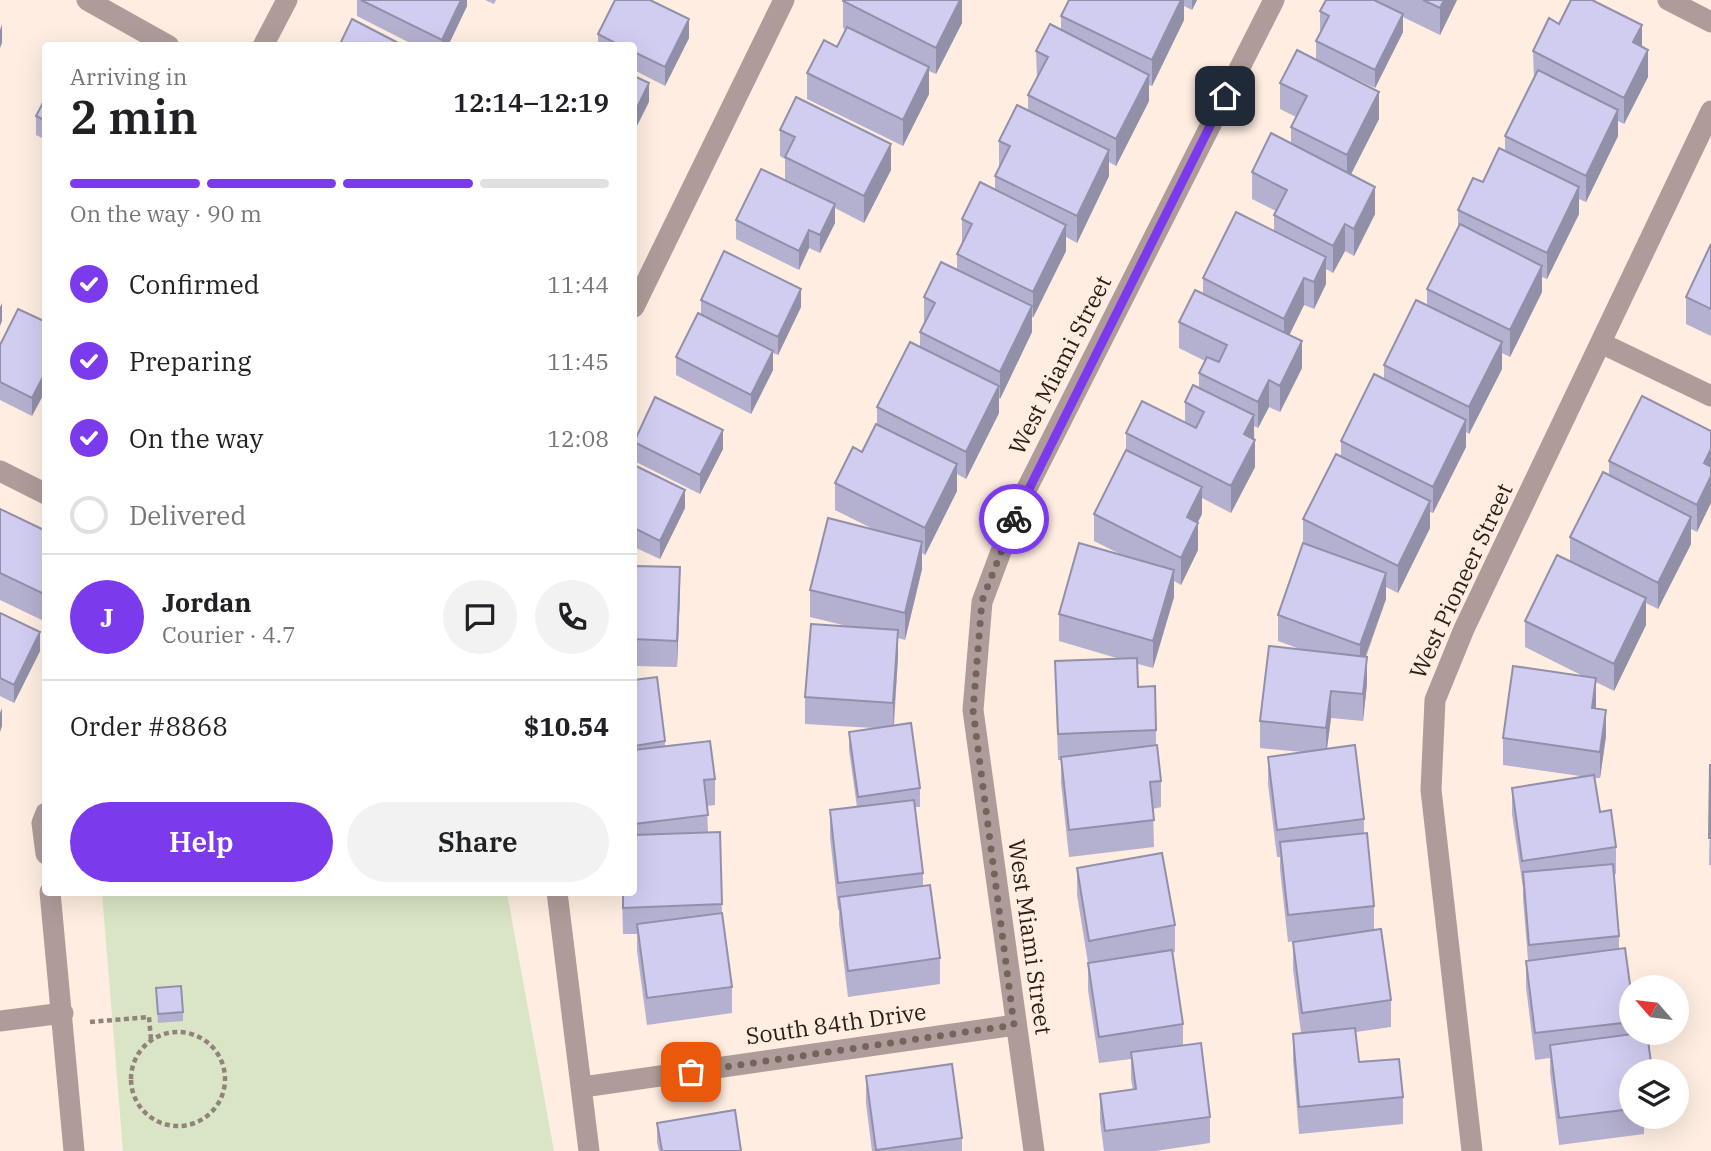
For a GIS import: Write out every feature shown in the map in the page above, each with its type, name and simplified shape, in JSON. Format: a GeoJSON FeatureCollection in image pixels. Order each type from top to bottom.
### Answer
{"type":"FeatureCollection","features":[{"type":"Feature","properties":{"kind":"street"},"geometry":{"type":"LineString","coordinates":[[87,0],[162,42]]}},
{"type":"Feature","properties":{"kind":"street"},"geometry":{"type":"LineString","coordinates":[[265,42],[287,0]]}},
{"type":"Feature","properties":{"kind":"street"},"geometry":{"type":"LineString","coordinates":[[637,301],[784,0]]}},
{"type":"Feature","properties":{"kind":"street","name":"West Miami Street"},"geometry":{"type":"LineString","coordinates":[[1034,1151],[1014,1025],[973,710],[982,601],[1018,506],[1274,0]]}},
{"type":"Feature","properties":{"kind":"street"},"geometry":{"type":"LineString","coordinates":[[1668,0],[1711,22]]}},
{"type":"Feature","properties":{"kind":"street","name":"West Pioneer Street"},"geometry":{"type":"LineString","coordinates":[[1472,1151],[1431,790],[1435,699],[1464,629],[1711,111]]}},
{"type":"Feature","properties":{"kind":"street"},"geometry":{"type":"LineString","coordinates":[[1601,343],[1711,396]]}},
{"type":"Feature","properties":{"kind":"street"},"geometry":{"type":"LineString","coordinates":[[0,471],[42,492]]}},
{"type":"Feature","properties":{"kind":"street"},"geometry":{"type":"LineString","coordinates":[[50,896],[64,1018],[74,1151]]}},
{"type":"Feature","properties":{"kind":"street"},"geometry":{"type":"LineString","coordinates":[[558,896],[589,1151]]}},
{"type":"Feature","properties":{"kind":"street"},"geometry":{"type":"LineString","coordinates":[[0,1021],[64,1018]]}},
{"type":"Feature","properties":{"kind":"street","name":"South 84th Drive"},"geometry":{"type":"LineString","coordinates":[[583,1087],[1014,1025]]}},
{"type":"Feature","properties":{"kind":"path"},"geometry":{"type":"LineString","coordinates":[[64,1018],[149,1017],[151,1040],[134,1061],[131,1074],[131,1088],[143,1112],[167,1126],[180,1127],[206,1118],[222,1097],[225,1084],[220,1058],[213,1046],[190,1033],[163,1034],[151,1040]]}},
{"type":"Feature","properties":{"kind":"green space"},"geometry":{"type":"Polygon","coordinates":[[[102,896],[508,896],[554,1151],[123,1151],[102,896]]]}},
{"type":"Feature","properties":{"kind":"building"},"geometry":{"type":"Polygon","coordinates":[[[361,0],[461,0],[442,40],[361,0]]]}},
{"type":"Feature","properties":{"kind":"building"},"geometry":{"type":"Polygon","coordinates":[[[615,0],[650,0],[689,19],[665,67],[637,53],[637,42],[613,42],[598,34],[615,0]]]}},
{"type":"Feature","properties":{"kind":"building"},"geometry":{"type":"Polygon","coordinates":[[[843,0],[960,0],[936,48],[843,0]]]}},
{"type":"Feature","properties":{"kind":"building"},"geometry":{"type":"Polygon","coordinates":[[[1069,0],[1181,0],[1152,60],[1061,16],[1069,0]]]}},
{"type":"Feature","properties":{"kind":"building"},"geometry":{"type":"Polygon","coordinates":[[[1326,0],[1374,0],[1403,14],[1375,70],[1316,41],[1329,16],[1320,11],[1326,0]]]}},
{"type":"Feature","properties":{"kind":"building"},"geometry":{"type":"Polygon","coordinates":[[[1423,0],[1444,0],[1440,8],[1423,0]]]}},
{"type":"Feature","properties":{"kind":"building"},"geometry":{"type":"Polygon","coordinates":[[[1571,0],[1592,0],[1642,25],[1633,42],[1648,50],[1624,98],[1533,51],[1549,18],[1559,24],[1571,0]]]}},
{"type":"Feature","properties":{"kind":"building"},"geometry":{"type":"Polygon","coordinates":[[[352,19],[396,42],[341,42],[352,19]]]}},
{"type":"Feature","properties":{"kind":"building"},"geometry":{"type":"Polygon","coordinates":[[[1050,24],[1149,75],[1116,139],[1028,95],[1048,57],[1036,51],[1050,24]]]}},
{"type":"Feature","properties":{"kind":"building"},"geometry":{"type":"Polygon","coordinates":[[[847,27],[929,67],[903,120],[807,73],[824,40],[837,47],[847,27]]]}},
{"type":"Feature","properties":{"kind":"building"},"geometry":{"type":"Polygon","coordinates":[[[1297,50],[1379,92],[1347,155],[1291,127],[1307,96],[1280,83],[1297,50]]]}},
{"type":"Feature","properties":{"kind":"building"},"geometry":{"type":"Polygon","coordinates":[[[1538,70],[1618,110],[1586,176],[1505,136],[1538,70]]]}},
{"type":"Feature","properties":{"kind":"building"},"geometry":{"type":"Polygon","coordinates":[[[637,77],[649,83],[637,108],[637,77]]]}},
{"type":"Feature","properties":{"kind":"building"},"geometry":{"type":"Polygon","coordinates":[[[796,97],[891,144],[864,196],[785,157],[795,137],[780,130],[796,97]]]}},
{"type":"Feature","properties":{"kind":"building"},"geometry":{"type":"Polygon","coordinates":[[[42,105],[42,119],[36,116],[42,105]]]}},
{"type":"Feature","properties":{"kind":"building"},"geometry":{"type":"Polygon","coordinates":[[[1017,105],[1109,150],[1077,216],[995,176],[1010,146],[999,141],[1017,105]]]}},
{"type":"Feature","properties":{"kind":"building"},"geometry":{"type":"Polygon","coordinates":[[[1271,133],[1375,187],[1354,229],[1345,224],[1333,246],[1274,215],[1287,190],[1252,172],[1271,133]]]}},
{"type":"Feature","properties":{"kind":"building"},"geometry":{"type":"Polygon","coordinates":[[[1499,148],[1579,187],[1547,253],[1458,210],[1473,178],[1483,182],[1499,148]]]}},
{"type":"Feature","properties":{"kind":"building"},"geometry":{"type":"Polygon","coordinates":[[[761,169],[835,204],[820,235],[809,230],[799,251],[736,220],[761,169]]]}},
{"type":"Feature","properties":{"kind":"building"},"geometry":{"type":"Polygon","coordinates":[[[980,182],[1066,225],[1033,292],[957,254],[972,224],[962,219],[980,182]]]}},
{"type":"Feature","properties":{"kind":"building"},"geometry":{"type":"Polygon","coordinates":[[[1236,212],[1326,257],[1314,282],[1304,278],[1284,319],[1203,278],[1236,212]]]}},
{"type":"Feature","properties":{"kind":"building"},"geometry":{"type":"Polygon","coordinates":[[[1460,224],[1542,266],[1510,330],[1427,289],[1460,224]]]}},
{"type":"Feature","properties":{"kind":"building"},"geometry":{"type":"Polygon","coordinates":[[[1711,244],[1711,309],[1686,297],[1711,244]]]}},
{"type":"Feature","properties":{"kind":"building"},"geometry":{"type":"Polygon","coordinates":[[[724,251],[801,289],[778,337],[701,300],[724,251]]]}},
{"type":"Feature","properties":{"kind":"building"},"geometry":{"type":"Polygon","coordinates":[[[941,262],[1032,306],[1000,372],[920,332],[935,303],[924,297],[941,262]]]}},
{"type":"Feature","properties":{"kind":"building"},"geometry":{"type":"Polygon","coordinates":[[[1195,290],[1302,341],[1280,386],[1269,380],[1258,402],[1199,373],[1207,357],[1219,362],[1227,345],[1179,322],[1195,290]]]}},
{"type":"Feature","properties":{"kind":"building"},"geometry":{"type":"Polygon","coordinates":[[[1416,300],[1502,342],[1469,407],[1384,365],[1416,300]]]}},
{"type":"Feature","properties":{"kind":"building"},"geometry":{"type":"Polygon","coordinates":[[[18,309],[42,320],[42,379],[32,398],[0,382],[0,345],[18,309]]]}},
{"type":"Feature","properties":{"kind":"building"},"geometry":{"type":"Polygon","coordinates":[[[698,313],[773,351],[751,395],[676,357],[698,313]]]}},
{"type":"Feature","properties":{"kind":"building"},"geometry":{"type":"Polygon","coordinates":[[[910,342],[999,386],[966,452],[877,407],[910,342]]]}},
{"type":"Feature","properties":{"kind":"building"},"geometry":{"type":"Polygon","coordinates":[[[1374,374],[1466,420],[1433,487],[1341,441],[1374,374]]]}},
{"type":"Feature","properties":{"kind":"building"},"geometry":{"type":"Polygon","coordinates":[[[1193,385],[1254,415],[1244,434],[1255,440],[1231,486],[1126,433],[1142,401],[1196,428],[1204,412],[1185,402],[1193,385]]]}},
{"type":"Feature","properties":{"kind":"building"},"geometry":{"type":"Polygon","coordinates":[[[1642,396],[1711,431],[1711,449],[1704,463],[1711,467],[1711,476],[1697,505],[1609,461],[1642,396]]]}},
{"type":"Feature","properties":{"kind":"building"},"geometry":{"type":"Polygon","coordinates":[[[655,397],[723,430],[700,475],[637,444],[637,436],[655,397]]]}},
{"type":"Feature","properties":{"kind":"building"},"geometry":{"type":"Polygon","coordinates":[[[876,424],[957,464],[925,528],[835,483],[853,447],[862,452],[876,424]]]}},
{"type":"Feature","properties":{"kind":"building"},"geometry":{"type":"Polygon","coordinates":[[[1126,450],[1202,487],[1187,517],[1198,523],[1181,558],[1094,514],[1126,450]]]}},
{"type":"Feature","properties":{"kind":"building"},"geometry":{"type":"Polygon","coordinates":[[[1336,454],[1430,501],[1398,566],[1303,519],[1336,454]]]}},
{"type":"Feature","properties":{"kind":"building"},"geometry":{"type":"Polygon","coordinates":[[[637,466],[685,490],[660,541],[637,530],[637,466]]]}},
{"type":"Feature","properties":{"kind":"building"},"geometry":{"type":"Polygon","coordinates":[[[1603,472],[1691,517],[1658,583],[1570,537],[1603,472]]]}},
{"type":"Feature","properties":{"kind":"building"},"geometry":{"type":"Polygon","coordinates":[[[0,509],[42,529],[42,593],[0,573],[0,509]]]}},
{"type":"Feature","properties":{"kind":"building"},"geometry":{"type":"Polygon","coordinates":[[[828,518],[922,542],[905,613],[810,590],[828,518]]]}},
{"type":"Feature","properties":{"kind":"building"},"geometry":{"type":"Polygon","coordinates":[[[1079,543],[1174,570],[1153,641],[1059,614],[1079,543]]]}},
{"type":"Feature","properties":{"kind":"building"},"geometry":{"type":"Polygon","coordinates":[[[1303,543],[1386,573],[1360,645],[1278,615],[1303,543]]]}},
{"type":"Feature","properties":{"kind":"building"},"geometry":{"type":"Polygon","coordinates":[[[1557,555],[1646,598],[1614,664],[1525,621],[1557,555]]]}},
{"type":"Feature","properties":{"kind":"building"},"geometry":{"type":"Polygon","coordinates":[[[637,566],[680,567],[677,641],[637,639],[637,566]]]}},
{"type":"Feature","properties":{"kind":"building"},"geometry":{"type":"Polygon","coordinates":[[[0,613],[40,632],[14,685],[0,678],[0,613]]]}},
{"type":"Feature","properties":{"kind":"building"},"geometry":{"type":"Polygon","coordinates":[[[811,624],[898,630],[893,703],[805,697],[811,624]]]}},
{"type":"Feature","properties":{"kind":"building"},"geometry":{"type":"Polygon","coordinates":[[[1269,646],[1367,657],[1363,694],[1331,691],[1326,728],[1260,721],[1269,646]]]}},
{"type":"Feature","properties":{"kind":"building"},"geometry":{"type":"Polygon","coordinates":[[[1137,658],[1138,687],[1155,686],[1156,730],[1058,734],[1055,661],[1137,658]]]}},
{"type":"Feature","properties":{"kind":"building"},"geometry":{"type":"Polygon","coordinates":[[[1513,666],[1596,678],[1592,708],[1606,710],[1600,752],[1503,738],[1513,666]]]}},
{"type":"Feature","properties":{"kind":"building"},"geometry":{"type":"Polygon","coordinates":[[[657,677],[665,741],[637,746],[637,680],[657,677]]]}},
{"type":"Feature","properties":{"kind":"building"},"geometry":{"type":"Polygon","coordinates":[[[911,723],[920,788],[858,797],[849,732],[911,723]]]}},
{"type":"Feature","properties":{"kind":"building"},"geometry":{"type":"Polygon","coordinates":[[[710,741],[715,779],[704,780],[708,815],[637,824],[637,750],[710,741]]]}},
{"type":"Feature","properties":{"kind":"building"},"geometry":{"type":"Polygon","coordinates":[[[1157,745],[1161,781],[1150,782],[1154,820],[1069,830],[1061,757],[1157,745]]]}},
{"type":"Feature","properties":{"kind":"building"},"geometry":{"type":"Polygon","coordinates":[[[1355,745],[1364,819],[1277,830],[1268,757],[1355,745]]]}},
{"type":"Feature","properties":{"kind":"building"},"geometry":{"type":"Polygon","coordinates":[[[1710,765],[1711,838],[1709,838],[1710,765]]]}},
{"type":"Feature","properties":{"kind":"building"},"geometry":{"type":"Polygon","coordinates":[[[1594,775],[1600,812],[1611,810],[1616,847],[1522,861],[1512,788],[1594,775]]]}},
{"type":"Feature","properties":{"kind":"building"},"geometry":{"type":"Polygon","coordinates":[[[914,800],[923,873],[838,883],[830,810],[914,800]]]}},
{"type":"Feature","properties":{"kind":"building"},"geometry":{"type":"Polygon","coordinates":[[[720,832],[722,904],[623,908],[623,896],[637,896],[637,835],[720,832]]]}},
{"type":"Feature","properties":{"kind":"building"},"geometry":{"type":"Polygon","coordinates":[[[1367,833],[1374,906],[1288,915],[1280,842],[1367,833]]]}},
{"type":"Feature","properties":{"kind":"building"},"geometry":{"type":"Polygon","coordinates":[[[1162,853],[1175,925],[1089,941],[1077,868],[1162,853]]]}},
{"type":"Feature","properties":{"kind":"building"},"geometry":{"type":"Polygon","coordinates":[[[1613,864],[1619,936],[1529,945],[1523,872],[1613,864]]]}},
{"type":"Feature","properties":{"kind":"building"},"geometry":{"type":"Polygon","coordinates":[[[930,885],[940,958],[848,971],[839,897],[930,885]]]}},
{"type":"Feature","properties":{"kind":"building"},"geometry":{"type":"Polygon","coordinates":[[[722,913],[732,987],[647,998],[637,924],[722,913]]]}},
{"type":"Feature","properties":{"kind":"building"},"geometry":{"type":"Polygon","coordinates":[[[1381,929],[1391,1000],[1302,1013],[1293,942],[1381,929]]]}},
{"type":"Feature","properties":{"kind":"building"},"geometry":{"type":"Polygon","coordinates":[[[1625,948],[1629,975],[1619,975],[1619,1023],[1535,1033],[1526,961],[1625,948]]]}},
{"type":"Feature","properties":{"kind":"building"},"geometry":{"type":"Polygon","coordinates":[[[1172,950],[1183,1024],[1099,1037],[1088,963],[1172,950]]]}},
{"type":"Feature","properties":{"kind":"building"},"geometry":{"type":"Polygon","coordinates":[[[181,986],[183,1012],[158,1014],[156,988],[181,986]]]}},
{"type":"Feature","properties":{"kind":"building"},"geometry":{"type":"Polygon","coordinates":[[[1355,1028],[1359,1062],[1399,1059],[1403,1097],[1299,1107],[1293,1034],[1355,1028]]]}},
{"type":"Feature","properties":{"kind":"building"},"geometry":{"type":"Polygon","coordinates":[[[1619,1036],[1619,1045],[1649,1045],[1650,1059],[1619,1059],[1619,1110],[1559,1118],[1550,1045],[1619,1036]]]}},
{"type":"Feature","properties":{"kind":"building"},"geometry":{"type":"Polygon","coordinates":[[[1201,1043],[1210,1117],[1105,1131],[1100,1094],[1136,1089],[1131,1052],[1201,1043]]]}},
{"type":"Feature","properties":{"kind":"building"},"geometry":{"type":"Polygon","coordinates":[[[952,1064],[962,1138],[876,1150],[866,1076],[952,1064]]]}},
{"type":"Feature","properties":{"kind":"building"},"geometry":{"type":"Polygon","coordinates":[[[735,1110],[741,1151],[662,1151],[657,1123],[735,1110]]]}},
{"type":"Feature","properties":{"kind":"way so far"},"geometry":{"type":"LineString","coordinates":[[691,1072],[1014,1025],[973,710],[982,601],[1014,519]]}},
{"type":"Feature","properties":{"kind":"route"},"geometry":{"type":"LineString","coordinates":[[1014,519],[1018,506],[1225,96]]}}]}
